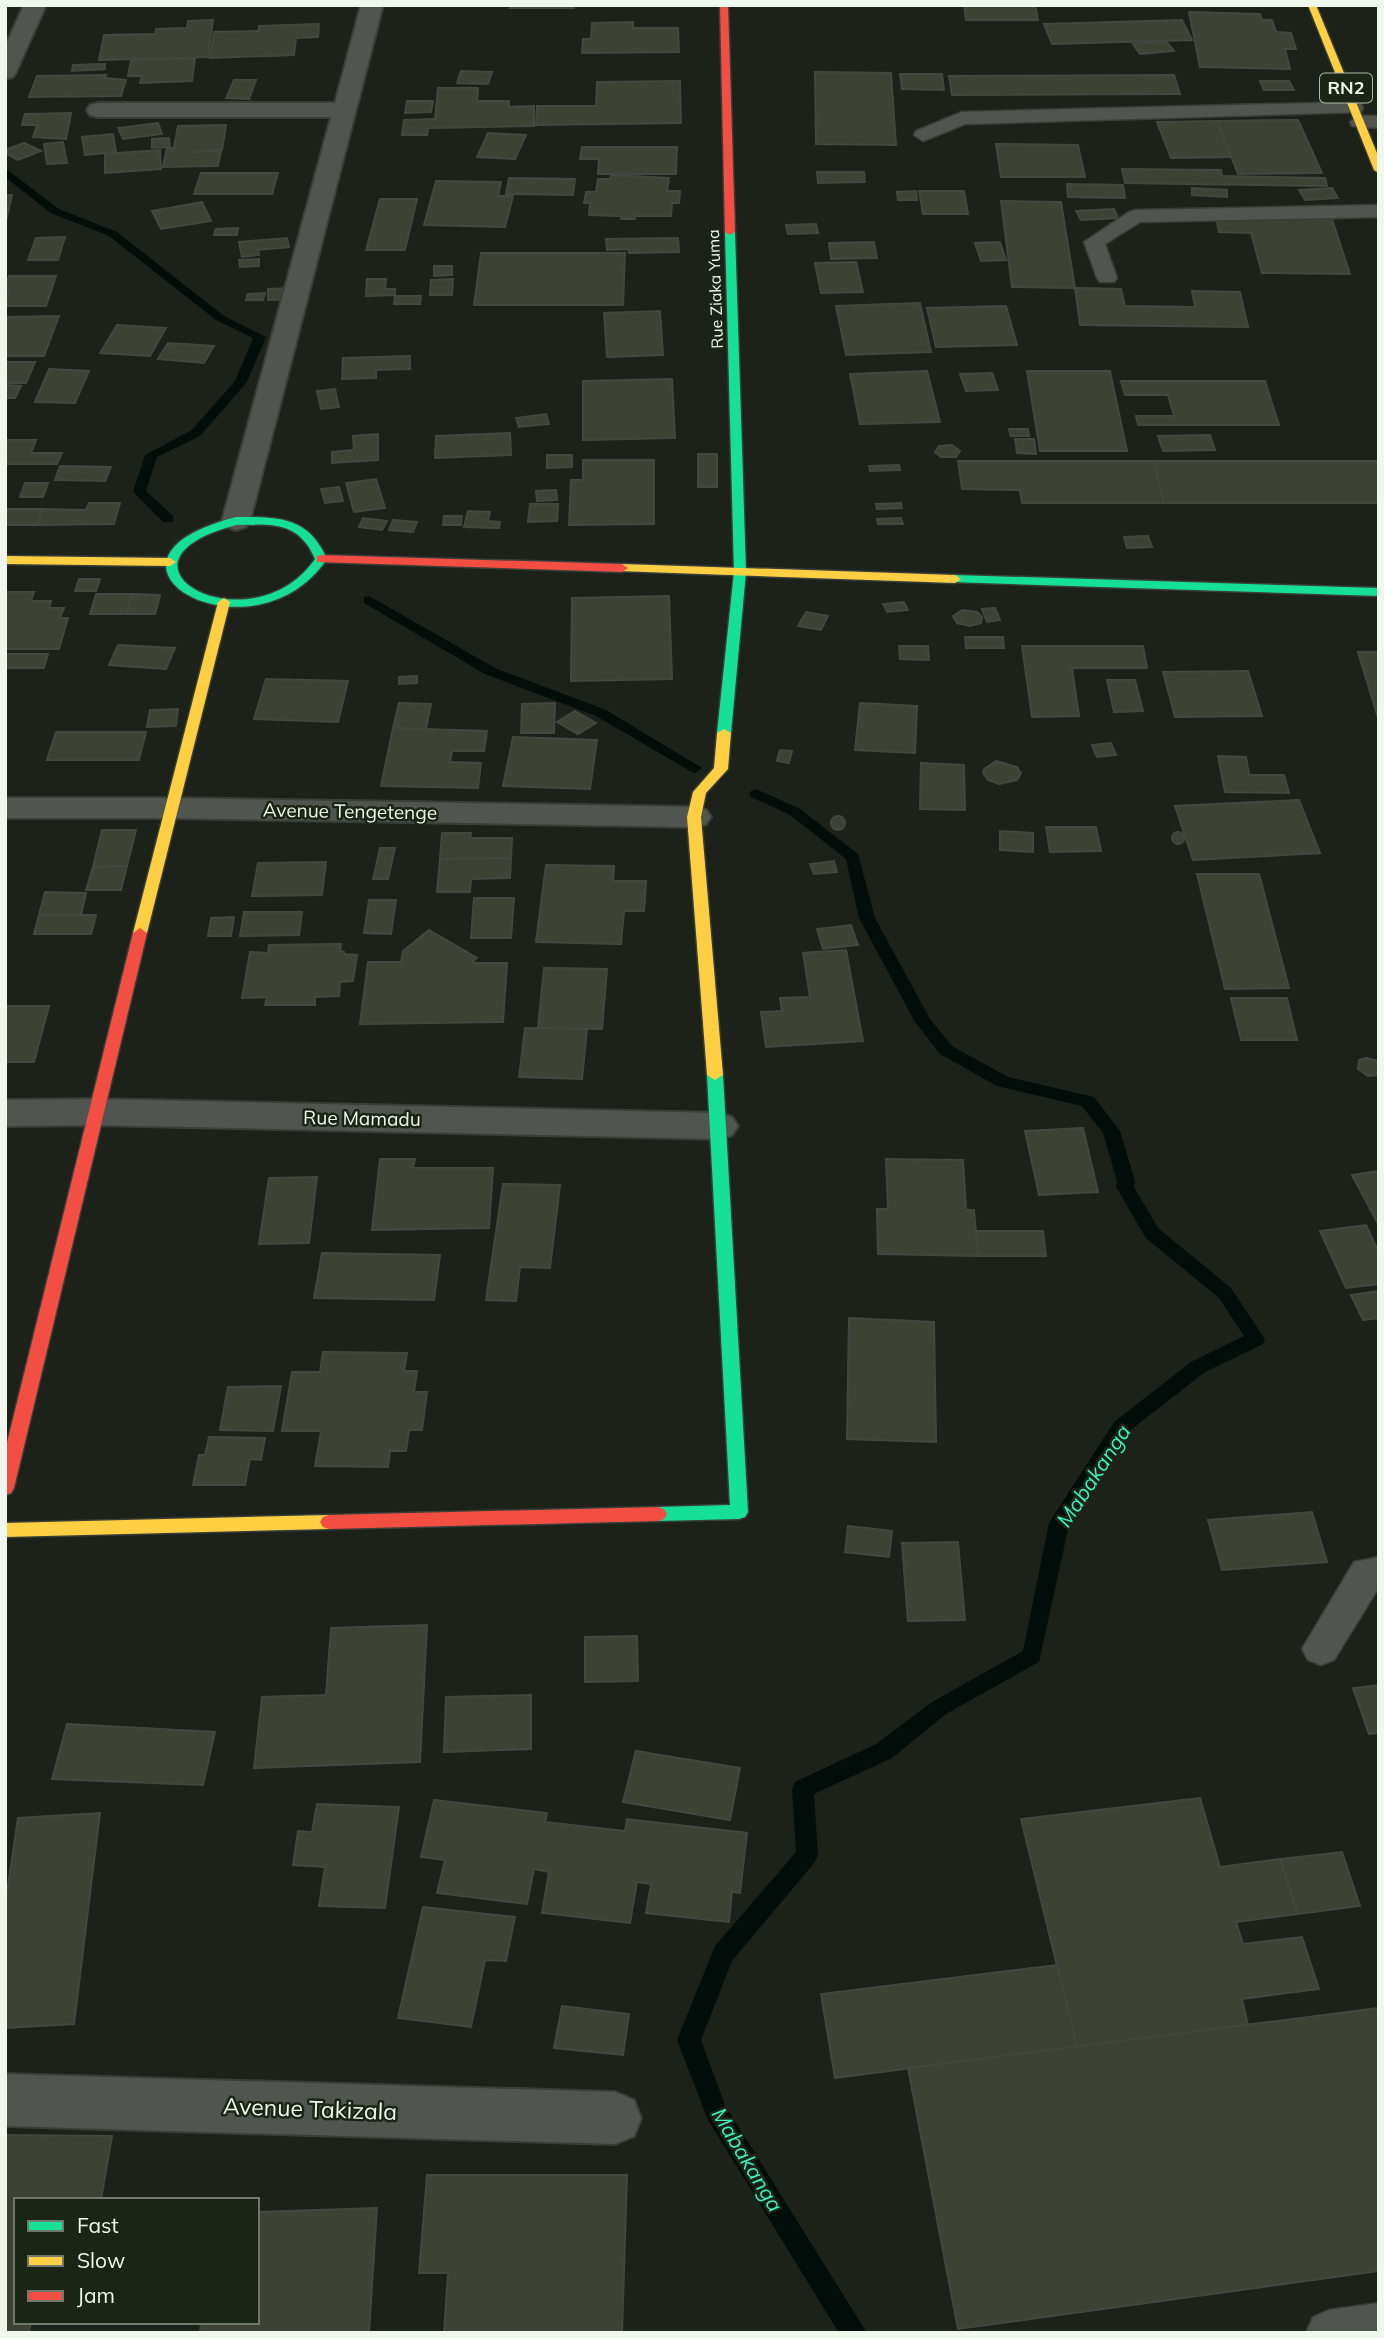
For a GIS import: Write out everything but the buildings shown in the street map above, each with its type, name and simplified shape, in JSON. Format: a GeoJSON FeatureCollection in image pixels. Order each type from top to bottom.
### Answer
{"type":"FeatureCollection","features":[{"type":"Feature","properties":{"kind":"main road","name":"Rue Ziaka Yuma"},"geometry":{"type":"LineString","coordinates":[[697,804],[721,769],[740,572],[724,5]]}},
{"type":"Feature","properties":{"kind":"main road","name":"RN2"},"geometry":{"type":"LineString","coordinates":[[1312,5],[1364,117],[1379,170]]}},
{"type":"Feature","properties":{"kind":"main road"},"geometry":{"type":"LineString","coordinates":[[269,521],[298,528],[316,541],[321,559],[311,577],[288,592],[258,601],[224,602],[200,597],[182,588],[172,576],[170,562],[178,548],[192,536],[212,527],[236,522],[269,521]]}},
{"type":"Feature","properties":{"kind":"main road"},"geometry":{"type":"LineString","coordinates":[[321,559],[1379,592]]}},
{"type":"Feature","properties":{"kind":"main road"},"geometry":{"type":"LineString","coordinates":[[5,560],[170,562]]}},
{"type":"Feature","properties":{"kind":"main road"},"geometry":{"type":"LineString","coordinates":[[5,1488],[170,808],[224,602]]}},
{"type":"Feature","properties":{"kind":"main road"},"geometry":{"type":"LineString","coordinates":[[5,1530],[739,1512],[719,1126],[697,804]]}},
{"type":"Feature","properties":{"kind":"street"},"geometry":{"type":"LineString","coordinates":[[5,72],[35,5]]}},
{"type":"Feature","properties":{"kind":"street"},"geometry":{"type":"LineString","coordinates":[[236,522],[372,5]]}},
{"type":"Feature","properties":{"kind":"street"},"geometry":{"type":"LineString","coordinates":[[98,110],[343,110]]}},
{"type":"Feature","properties":{"kind":"street","name":"Avenue Tengetenge"},"geometry":{"type":"LineString","coordinates":[[5,808],[697,804]]}},
{"type":"Feature","properties":{"kind":"street","name":"Rue Mamadu"},"geometry":{"type":"LineString","coordinates":[[5,1113],[97,1112],[719,1126]]}},
{"type":"Feature","properties":{"kind":"street","name":"Avenue Takizala"},"geometry":{"type":"LineString","coordinates":[[5,2100],[615,2118]]}},
{"type":"Feature","properties":{"kind":"lane"},"geometry":{"type":"LineString","coordinates":[[923,135],[962,118],[1364,117]]}},
{"type":"Feature","properties":{"kind":"lane"},"geometry":{"type":"LineString","coordinates":[[1107,278],[1094,242],[1136,216],[1379,211]]}},
{"type":"Feature","properties":{"kind":"lane"},"geometry":{"type":"LineString","coordinates":[[1321,1649],[1367,1573],[1379,1572]]}},
{"type":"Feature","properties":{"kind":"lane"},"geometry":{"type":"LineString","coordinates":[[1329,2333],[1379,2326]]}},
{"type":"Feature","properties":{"kind":"waterway"},"geometry":{"type":"LineString","coordinates":[[5,171],[55,211],[113,234],[220,318],[260,337],[241,382],[196,433],[151,455],[139,492],[168,519]]}},
{"type":"Feature","properties":{"kind":"waterway"},"geometry":{"type":"LineString","coordinates":[[369,600],[490,671],[601,713],[695,768]]}},
{"type":"Feature","properties":{"kind":"waterway","name":"Mabakanga"},"geometry":{"type":"LineString","coordinates":[[756,794],[795,812],[853,857],[867,918],[923,1022],[946,1050],[1003,1082],[1088,1101],[1111,1131],[1126,1181],[1125,1187],[1152,1233],[1225,1293],[1256,1339],[1198,1367],[1121,1427],[1059,1523],[1032,1656],[939,1708],[884,1751],[803,1789],[807,1855],[723,1954],[689,2040],[716,2112],[854,2333]]}},
{"type":"Feature","properties":{"kind":"traffic: fast"},"geometry":{"type":"LineString","coordinates":[[724,733],[740,572],[730,232]]}},
{"type":"Feature","properties":{"kind":"traffic: fast"},"geometry":{"type":"LineString","coordinates":[[236,521],[288,524],[307,535],[321,559],[310,574],[296,586],[260,601],[220,602],[201,597],[181,587],[171,570],[178,548],[195,535],[236,521]]}},
{"type":"Feature","properties":{"kind":"traffic: fast"},"geometry":{"type":"LineString","coordinates":[[955,579],[1379,592]]}},
{"type":"Feature","properties":{"kind":"traffic: fast"},"geometry":{"type":"LineString","coordinates":[[658,1514],[739,1512],[715,1075]]}},
{"type":"Feature","properties":{"kind":"traffic: slow"},"geometry":{"type":"LineString","coordinates":[[1312,5],[1379,170]]}},
{"type":"Feature","properties":{"kind":"traffic: slow"},"geometry":{"type":"LineString","coordinates":[[5,560],[170,562]]}},
{"type":"Feature","properties":{"kind":"traffic: slow"},"geometry":{"type":"LineString","coordinates":[[622,568],[955,579]]}},
{"type":"Feature","properties":{"kind":"traffic: slow"},"geometry":{"type":"LineString","coordinates":[[140,933],[224,602]]}},
{"type":"Feature","properties":{"kind":"traffic: slow"},"geometry":{"type":"LineString","coordinates":[[715,1075],[694,817],[700,792],[721,769],[724,733]]}},
{"type":"Feature","properties":{"kind":"traffic: slow"},"geometry":{"type":"LineString","coordinates":[[5,1530],[329,1522]]}},
{"type":"Feature","properties":{"kind":"traffic: jam"},"geometry":{"type":"LineString","coordinates":[[724,5],[730,232]]}},
{"type":"Feature","properties":{"kind":"traffic: jam"},"geometry":{"type":"LineString","coordinates":[[321,559],[622,568]]}},
{"type":"Feature","properties":{"kind":"traffic: jam"},"geometry":{"type":"LineString","coordinates":[[5,1488],[140,933]]}},
{"type":"Feature","properties":{"kind":"traffic: jam"},"geometry":{"type":"LineString","coordinates":[[329,1522],[658,1514]]}}]}
